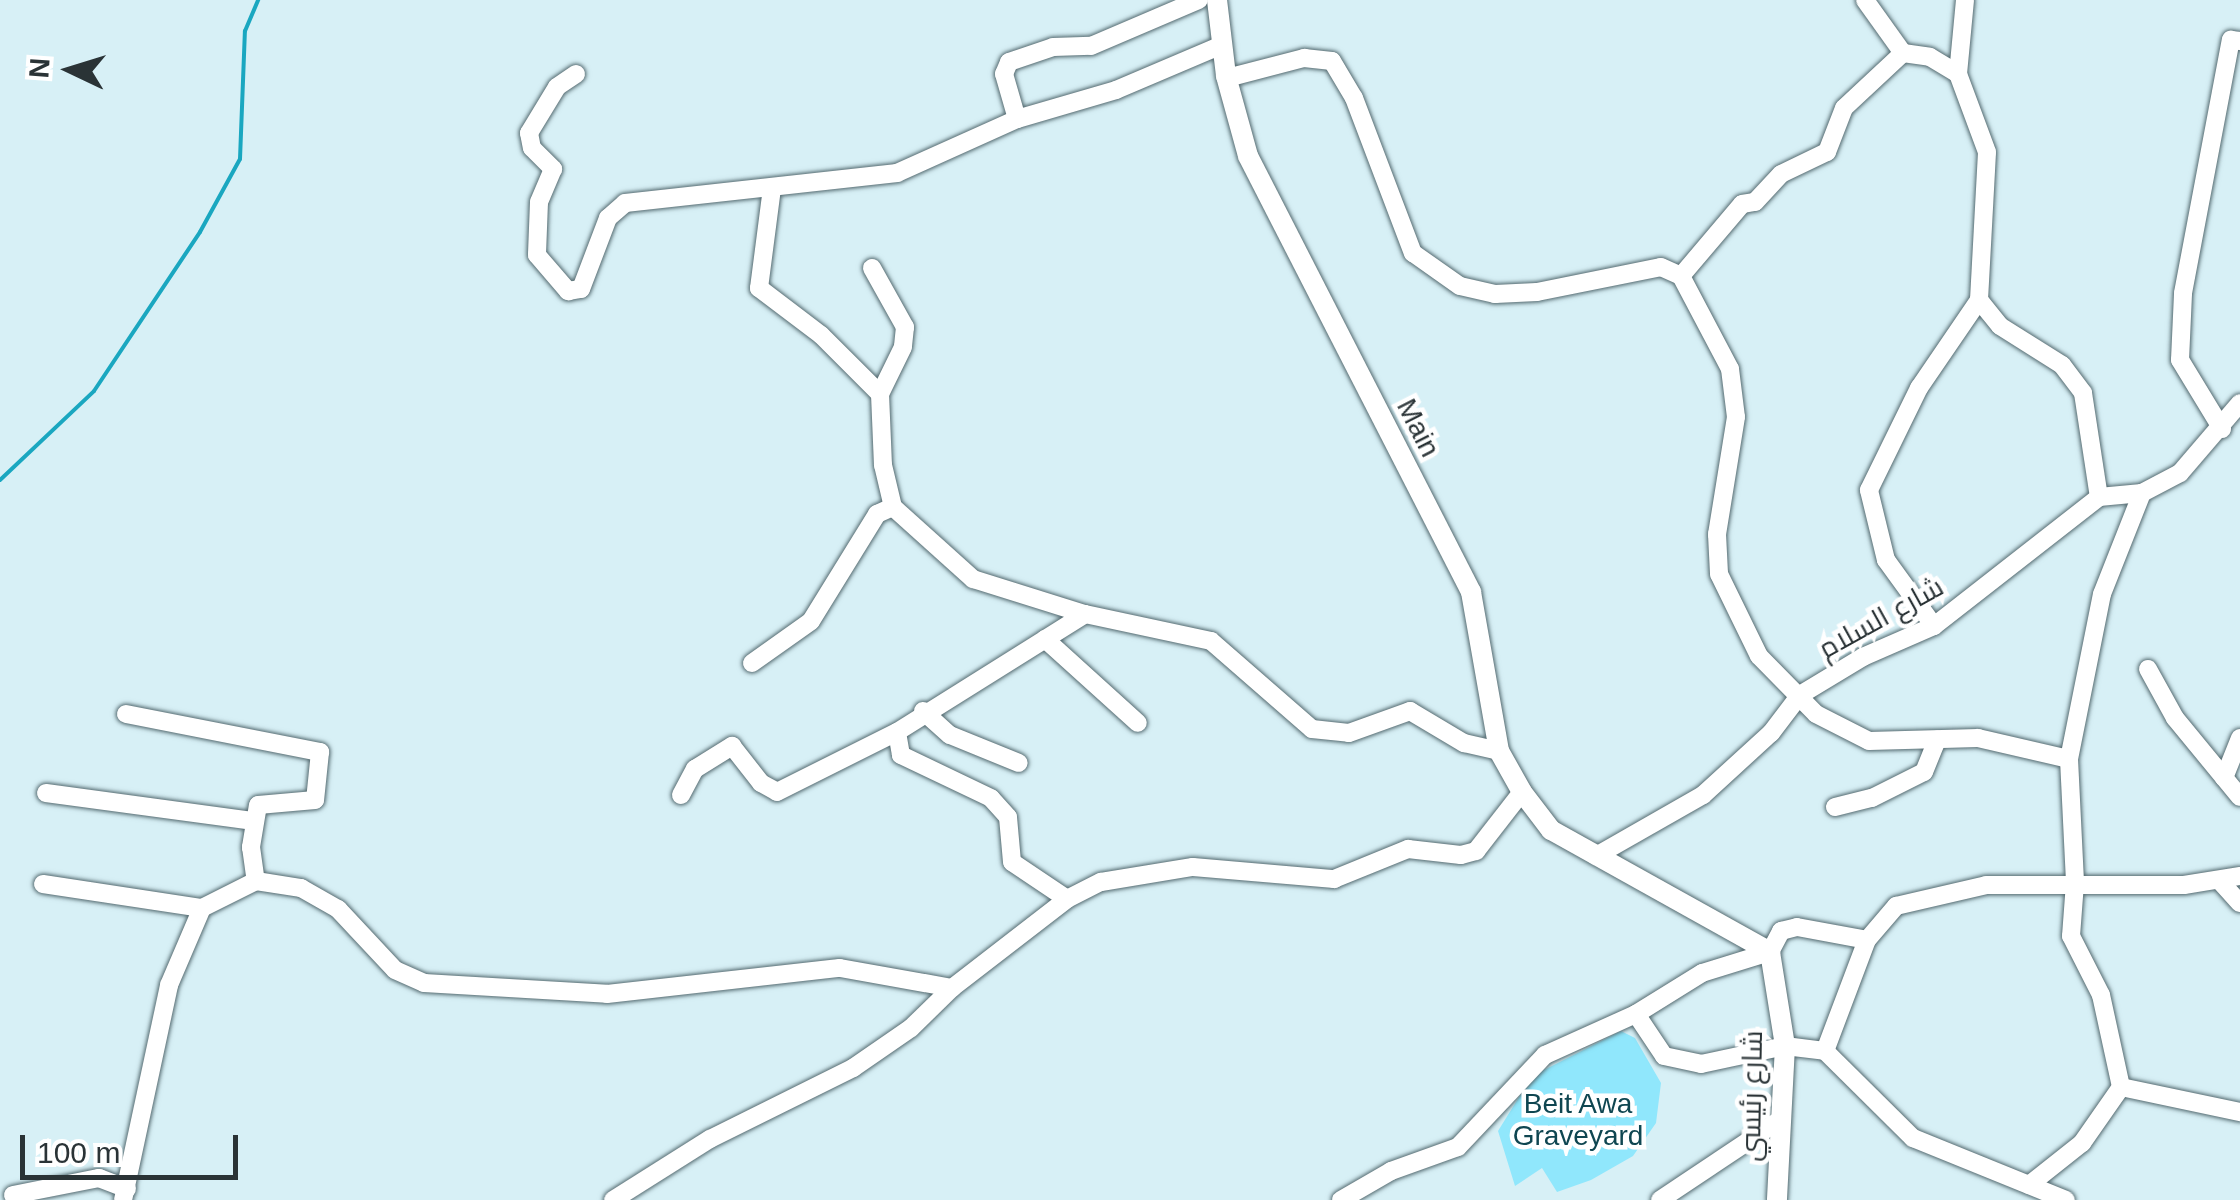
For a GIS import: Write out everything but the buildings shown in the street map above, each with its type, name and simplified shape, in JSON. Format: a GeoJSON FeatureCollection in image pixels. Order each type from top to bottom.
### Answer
{"type":"FeatureCollection","features":[{"type":"Feature","properties":{"kind":"main road","name":"Main"},"geometry":{"type":"LineString","coordinates":[[1217,0],[1227,78],[1248,156],[1472,592],[1499,751],[1522,792],[1551,830],[1596,856]]}},
{"type":"Feature","properties":{"kind":"main road"},"geometry":{"type":"LineString","coordinates":[[1596,856],[1770,952]]}},
{"type":"Feature","properties":{"kind":"main road","name":"شارع رئيسي"},"geometry":{"type":"LineString","coordinates":[[1770,952],[1785,1046],[1778,1200]]}},
{"type":"Feature","properties":{"kind":"street"},"geometry":{"type":"LineString","coordinates":[[1018,119],[1004,74],[1009,62],[1125,34],[1198,0]]}},
{"type":"Feature","properties":{"kind":"street"},"geometry":{"type":"LineString","coordinates":[[1865,0],[1903,53],[1930,57],[1958,74]]}},
{"type":"Feature","properties":{"kind":"street"},"geometry":{"type":"LineString","coordinates":[[1934,626],[1886,560],[1870,490],[1919,388],[1979,300],[1987,152],[1958,74],[1964,0]]}},
{"type":"Feature","properties":{"kind":"street"},"geometry":{"type":"LineString","coordinates":[[2222,429],[2180,360],[2182,310],[2231,40],[2240,41]]}},
{"type":"Feature","properties":{"kind":"street"},"geometry":{"type":"LineString","coordinates":[[576,74],[557,87],[530,133],[532,148],[553,169],[539,202],[537,255],[568,291],[581,289],[608,218],[624,203],[897,172],[1018,119],[1116,90],[1222,45]]}},
{"type":"Feature","properties":{"kind":"street"},"geometry":{"type":"LineString","coordinates":[[1680,276],[1742,204],[1756,202],[1781,174],[1827,152],[1844,108],[1903,53]]}},
{"type":"Feature","properties":{"kind":"street"},"geometry":{"type":"LineString","coordinates":[[1227,78],[1304,58],[1332,61],[1354,98],[1413,253],[1460,286],[1496,294],[1537,292],[1661,267],[1680,276],[1708,322],[1732,385],[1736,417],[1717,534],[1719,574],[1759,656],[1816,714],[1868,741],[1978,738],[2068,759]]}},
{"type":"Feature","properties":{"kind":"street"},"geometry":{"type":"LineString","coordinates":[[772,188],[760,288],[821,335],[880,394]]}},
{"type":"Feature","properties":{"kind":"street"},"geometry":{"type":"LineString","coordinates":[[872,268],[905,327],[904,347],[880,394],[882,465],[893,507],[973,579],[1084,614],[1211,642],[1312,730],[1350,733],[1410,711],[1464,742],[1499,751]]}},
{"type":"Feature","properties":{"kind":"street"},"geometry":{"type":"LineString","coordinates":[[1979,300],[2000,326],[2062,365],[2084,393],[2099,497],[2142,494],[2197,460],[2240,403]]}},
{"type":"Feature","properties":{"kind":"street"},"geometry":{"type":"LineString","coordinates":[[2019,1189],[2082,1143],[2120,1087],[2101,995],[2071,936],[2075,883],[2068,759],[2102,594],[2142,494]]}},
{"type":"Feature","properties":{"kind":"street","name":"شارع السلام"},"geometry":{"type":"LineString","coordinates":[[1596,856],[1703,795],[1771,732],[1800,696],[1862,657],[1934,626],[2099,497]]}},
{"type":"Feature","properties":{"kind":"street"},"geometry":{"type":"LineString","coordinates":[[752,663],[811,621],[877,514],[893,507]]}},
{"type":"Feature","properties":{"kind":"street"},"geometry":{"type":"LineString","coordinates":[[681,795],[695,769],[732,746],[761,783],[777,792],[897,732],[922,711],[1084,614]]}},
{"type":"Feature","properties":{"kind":"street"},"geometry":{"type":"LineString","coordinates":[[1044,638],[1138,723]]}},
{"type":"Feature","properties":{"kind":"street"},"geometry":{"type":"LineString","coordinates":[[2148,670],[2175,718],[2240,797]]}},
{"type":"Feature","properties":{"kind":"street"},"geometry":{"type":"LineString","coordinates":[[922,711],[950,735],[1019,762]]}},
{"type":"Feature","properties":{"kind":"street"},"geometry":{"type":"LineString","coordinates":[[126,714],[320,752],[316,799],[262,802],[254,822],[256,880]]}},
{"type":"Feature","properties":{"kind":"street"},"geometry":{"type":"LineString","coordinates":[[897,732],[900,755],[991,798],[1008,817],[1012,862],[1067,899]]}},
{"type":"Feature","properties":{"kind":"street"},"geometry":{"type":"LineString","coordinates":[[2224,778],[2240,738]]}},
{"type":"Feature","properties":{"kind":"street"},"geometry":{"type":"LineString","coordinates":[[1835,807],[1872,798],[1924,772],[1937,740]]}},
{"type":"Feature","properties":{"kind":"street"},"geometry":{"type":"LineString","coordinates":[[613,1200],[710,1139],[853,1068],[911,1028],[952,988],[1067,899],[1101,882],[1193,867],[1318,880],[1351,875],[1408,849],[1461,855],[1476,851],[1522,792]]}},
{"type":"Feature","properties":{"kind":"street"},"geometry":{"type":"LineString","coordinates":[[46,793],[254,822]]}},
{"type":"Feature","properties":{"kind":"street"},"geometry":{"type":"LineString","coordinates":[[1825,1051],[1867,940],[1896,906],[1986,885],[2218,880],[2240,876]]}},
{"type":"Feature","properties":{"kind":"street"},"geometry":{"type":"LineString","coordinates":[[43,884],[202,908],[256,880],[301,888],[338,909],[395,970],[424,982],[608,994],[840,968],[952,988]]}},
{"type":"Feature","properties":{"kind":"street"},"geometry":{"type":"LineString","coordinates":[[2218,880],[2240,903]]}},
{"type":"Feature","properties":{"kind":"street"},"geometry":{"type":"LineString","coordinates":[[13,1193],[99,1178],[125,1195],[169,985],[202,908]]}},
{"type":"Feature","properties":{"kind":"street"},"geometry":{"type":"LineString","coordinates":[[1341,1200],[1391,1171],[1458,1147],[1545,1055],[1636,1014],[1702,973],[1770,952],[1781,931],[1798,927],[1867,940]]}},
{"type":"Feature","properties":{"kind":"street"},"geometry":{"type":"LineString","coordinates":[[1636,1014],[1664,1056],[1700,1064],[1785,1046],[1825,1051],[1913,1138],[2019,1189],[2066,1200]]}},
{"type":"Feature","properties":{"kind":"street"},"geometry":{"type":"LineString","coordinates":[[2120,1087],[2240,1112]]}},
{"type":"Feature","properties":{"kind":"street"},"geometry":{"type":"LineString","coordinates":[[1660,1200],[1780,1120]]}},
{"type":"Feature","properties":{"kind":"green space","name":"Beit Awa Graveyard"},"geometry":{"type":"Polygon","coordinates":[[[1621,1031],[1635,1038],[1661,1083],[1656,1123],[1633,1156],[1591,1180],[1557,1192],[1542,1168],[1515,1186],[1498,1131],[1524,1089],[1540,1072],[1621,1031]]]}},
{"type":"Feature","properties":{"kind":"waterway"},"geometry":{"type":"LineString","coordinates":[[0,480],[94,391],[200,232],[240,159],[245,31],[258,0]]}}]}
